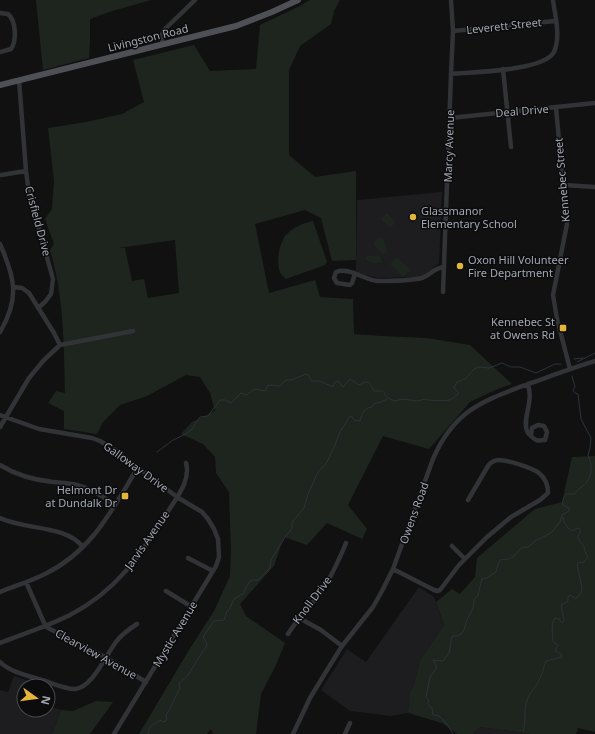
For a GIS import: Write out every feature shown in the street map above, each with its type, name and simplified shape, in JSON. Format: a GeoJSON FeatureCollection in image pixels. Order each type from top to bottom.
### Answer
{"type":"FeatureCollection","features":[{"type":"Feature","properties":{"kind":"main road","name":"Livingston Road"},"geometry":{"type":"LineString","coordinates":[[0,85],[248,22],[298,0]]}},
{"type":"Feature","properties":{"kind":"street"},"geometry":{"type":"LineString","coordinates":[[163,44],[161,37],[164,30],[195,0]]}},
{"type":"Feature","properties":{"kind":"street","name":"Marcy Avenue"},"geometry":{"type":"LineString","coordinates":[[443,292],[452,74],[453,31],[451,0]]}},
{"type":"Feature","properties":{"kind":"street"},"geometry":{"type":"LineString","coordinates":[[452,74],[535,64],[550,57],[554,51],[557,41],[553,0]]}},
{"type":"Feature","properties":{"kind":"street"},"geometry":{"type":"LineString","coordinates":[[0,13],[8,14],[12,19],[15,40],[11,49],[0,52]]}},
{"type":"Feature","properties":{"kind":"street","name":"Leverett Street"},"geometry":{"type":"LineString","coordinates":[[453,31],[555,20]]}},
{"type":"Feature","properties":{"kind":"street"},"geometry":{"type":"LineString","coordinates":[[503,69],[511,147]]}},
{"type":"Feature","properties":{"kind":"street","name":"Crisfield Drive"},"geometry":{"type":"LineString","coordinates":[[19,80],[26,172],[33,208],[53,279],[51,294],[38,308]]}},
{"type":"Feature","properties":{"kind":"street","name":"Deal Drive"},"geometry":{"type":"LineString","coordinates":[[450,118],[595,103]]}},
{"type":"Feature","properties":{"kind":"street","name":"Kennebec Street"},"geometry":{"type":"LineString","coordinates":[[556,108],[567,224],[554,296],[557,319],[570,369]]}},
{"type":"Feature","properties":{"kind":"street"},"geometry":{"type":"LineString","coordinates":[[1,175],[26,172]]}},
{"type":"Feature","properties":{"kind":"street"},"geometry":{"type":"LineString","coordinates":[[564,185],[595,187]]}},
{"type":"Feature","properties":{"kind":"street"},"geometry":{"type":"LineString","coordinates":[[0,244],[10,269],[14,287],[11,308],[0,332]]}},
{"type":"Feature","properties":{"kind":"street"},"geometry":{"type":"LineString","coordinates":[[0,258],[5,255]]}},
{"type":"Feature","properties":{"kind":"street"},"geometry":{"type":"LineString","coordinates":[[355,274],[375,280],[392,281],[420,278],[435,269],[444,267]]}},
{"type":"Feature","properties":{"kind":"street"},"geometry":{"type":"LineString","coordinates":[[14,287],[27,291],[54,332],[60,345]]}},
{"type":"Feature","properties":{"kind":"street"},"geometry":{"type":"LineString","coordinates":[[0,427],[29,378],[44,360],[60,345],[133,331]]}},
{"type":"Feature","properties":{"kind":"street","name":"Owens Road"},"geometry":{"type":"LineString","coordinates":[[293,734],[310,698],[342,646],[373,607],[382,591],[393,569],[433,459],[445,436],[461,417],[480,404],[499,395],[595,361]]}},
{"type":"Feature","properties":{"kind":"street"},"geometry":{"type":"LineString","coordinates":[[528,385],[530,395],[526,427],[531,435]]}},
{"type":"Feature","properties":{"kind":"street","name":"Galloway Drive"},"geometry":{"type":"LineString","coordinates":[[0,415],[39,429],[100,441],[115,450],[177,497],[202,512],[214,529]]}},
{"type":"Feature","properties":{"kind":"street"},"geometry":{"type":"LineString","coordinates":[[393,569],[434,590],[440,590],[465,559],[498,527],[543,498],[548,493],[548,486],[546,481],[538,472],[499,460],[491,463],[468,500]]}},
{"type":"Feature","properties":{"kind":"street","name":"Jarvis Avenue"},"geometry":{"type":"LineString","coordinates":[[0,643],[72,614],[100,595],[114,583],[134,562],[177,497],[186,480],[186,463]]}},
{"type":"Feature","properties":{"kind":"street"},"geometry":{"type":"LineString","coordinates":[[0,465],[10,471],[30,478],[77,485],[102,496],[115,505]]}},
{"type":"Feature","properties":{"kind":"street"},"geometry":{"type":"LineString","coordinates":[[0,592],[50,571],[71,558],[103,525],[138,467]]}},
{"type":"Feature","properties":{"kind":"street"},"geometry":{"type":"LineString","coordinates":[[0,518],[24,526],[61,532],[79,542],[83,547]]}},
{"type":"Feature","properties":{"kind":"street","name":"Mystic Avenue"},"geometry":{"type":"LineString","coordinates":[[114,734],[213,571],[219,557],[218,539],[214,529]]}},
{"type":"Feature","properties":{"kind":"street","name":"Knoll Drive"},"geometry":{"type":"LineString","coordinates":[[288,634],[328,581],[346,543]]}},
{"type":"Feature","properties":{"kind":"street"},"geometry":{"type":"LineString","coordinates":[[452,546],[465,559]]}},
{"type":"Feature","properties":{"kind":"street"},"geometry":{"type":"LineString","coordinates":[[188,558],[213,571]]}},
{"type":"Feature","properties":{"kind":"street","name":"Clearview Avenue"},"geometry":{"type":"LineString","coordinates":[[26,582],[45,626],[105,657],[146,682]]}},
{"type":"Feature","properties":{"kind":"street"},"geometry":{"type":"LineString","coordinates":[[166,591],[192,607]]}},
{"type":"Feature","properties":{"kind":"street"},"geometry":{"type":"LineString","coordinates":[[299,618],[321,630],[342,646]]}},
{"type":"Feature","properties":{"kind":"street"},"geometry":{"type":"LineString","coordinates":[[0,662],[9,668],[32,677],[72,689],[80,688],[90,681],[121,635],[136,624]]}},
{"type":"Feature","properties":{"kind":"street"},"geometry":{"type":"LineString","coordinates":[[345,734],[350,723]]}},
{"type":"Feature","properties":{"kind":"shaded area"},"geometry":{"type":"Polygon","coordinates":[[[36,0],[151,0],[90,19],[89,58],[43,70],[36,0]]]}},
{"type":"Feature","properties":{"kind":"shaded area"},"geometry":{"type":"Polygon","coordinates":[[[310,0],[340,0],[334,11],[331,24],[300,46],[289,70],[289,155],[315,177],[356,171],[356,260],[332,261],[321,218],[305,210],[255,224],[269,293],[315,280],[320,297],[353,299],[354,334],[427,338],[470,345],[512,384],[470,402],[429,449],[383,436],[348,505],[367,529],[362,539],[327,523],[307,545],[284,537],[274,566],[240,604],[246,616],[285,643],[276,665],[261,694],[256,734],[213,734],[211,729],[207,734],[139,734],[214,611],[230,576],[231,551],[229,492],[216,473],[215,457],[203,444],[181,434],[192,422],[215,411],[210,393],[200,377],[186,375],[147,396],[120,405],[103,422],[97,434],[64,429],[64,411],[48,403],[56,391],[65,393],[64,339],[61,303],[55,268],[50,250],[54,244],[45,219],[52,209],[54,181],[48,128],[122,114],[144,102],[133,60],[194,45],[210,71],[256,69],[260,25],[310,0]],[[175,240],[118,248],[125,248],[132,281],[144,279],[148,298],[179,293],[175,240]]]}},
{"type":"Feature","properties":{"kind":"shaded area"},"geometry":{"type":"Polygon","coordinates":[[[442,192],[439,264],[424,275],[418,277],[377,278],[356,273],[357,200],[442,192]]]}},
{"type":"Feature","properties":{"kind":"shaded area"},"geometry":{"type":"Polygon","coordinates":[[[387,213],[396,222],[390,228],[381,219],[387,213]]]}},
{"type":"Feature","properties":{"kind":"shaded area"},"geometry":{"type":"Polygon","coordinates":[[[313,221],[327,262],[325,265],[286,279],[280,273],[278,263],[281,244],[285,236],[294,228],[313,221]]]}},
{"type":"Feature","properties":{"kind":"shaded area"},"geometry":{"type":"Polygon","coordinates":[[[380,237],[384,239],[387,252],[383,254],[374,245],[375,240],[380,237]]]}},
{"type":"Feature","properties":{"kind":"shaded area"},"geometry":{"type":"Polygon","coordinates":[[[367,256],[379,256],[383,262],[372,263],[365,259],[367,256]]]}},
{"type":"Feature","properties":{"kind":"shaded area"},"geometry":{"type":"Polygon","coordinates":[[[398,257],[410,270],[403,277],[390,264],[398,257]]]}},
{"type":"Feature","properties":{"kind":"shaded area"},"geometry":{"type":"Polygon","coordinates":[[[595,456],[595,732],[578,728],[576,734],[531,734],[480,727],[473,734],[457,734],[442,723],[408,713],[410,690],[414,685],[420,660],[444,625],[436,602],[452,589],[460,594],[475,577],[477,558],[535,509],[562,502],[572,457],[595,456]]]}},
{"type":"Feature","properties":{"kind":"shaded area"},"geometry":{"type":"Polygon","coordinates":[[[419,587],[434,597],[444,625],[420,660],[414,685],[410,690],[408,713],[391,716],[350,711],[321,690],[347,649],[366,662],[419,587]]]}},
{"type":"Feature","properties":{"kind":"shaded area"},"geometry":{"type":"Polygon","coordinates":[[[14,676],[20,678],[16,678],[16,718],[56,718],[56,708],[61,710],[52,734],[0,734],[0,690],[8,692],[14,676]]]}},
{"type":"Feature","properties":{"kind":"shaded area"},"geometry":{"type":"Polygon","coordinates":[[[96,701],[113,702],[90,734],[52,734],[61,710],[73,711],[96,701]]]}},
{"type":"Feature","properties":{"kind":"shaded area"},"geometry":{"type":"Polygon","coordinates":[[[480,727],[531,734],[473,734],[480,727]]]}},
{"type":"Feature","properties":{"kind":"waterway"},"geometry":{"type":"LineString","coordinates":[[577,362],[595,353]]}},
{"type":"Feature","properties":{"kind":"waterway"},"geometry":{"type":"LineString","coordinates":[[574,359],[583,358]]}},
{"type":"Feature","properties":{"kind":"waterway"},"geometry":{"type":"LineString","coordinates":[[157,452],[173,440],[186,434],[192,429],[200,417],[208,416],[220,400],[225,400],[231,403],[241,393],[246,395],[255,389],[265,391],[268,385],[280,386],[286,380],[291,380],[306,374],[312,381],[320,381],[333,387],[334,383],[338,381],[343,387],[350,379],[359,385],[369,382],[374,391],[383,391],[388,398],[395,401],[402,399],[417,401],[425,399],[445,401],[452,399],[458,394],[454,388],[457,382],[465,379],[474,369],[479,367],[489,368],[502,363],[511,367],[520,367],[536,373],[555,364],[561,364]]}},
{"type":"Feature","properties":{"kind":"waterway"},"geometry":{"type":"LineString","coordinates":[[453,734],[448,725],[439,716],[433,715],[432,708],[428,704],[429,701],[426,697],[430,677],[436,669],[436,665],[433,660],[443,661],[449,653],[452,636],[457,636],[464,630],[467,619],[473,609],[474,600],[478,595],[482,579],[487,578],[496,572],[500,560],[513,557],[522,548],[528,547],[535,541],[551,533],[560,522],[562,515],[569,511],[569,508],[563,505],[564,498],[567,494],[575,494],[586,483],[590,476],[591,466],[588,455],[591,438],[581,419],[578,394],[573,390],[575,387],[572,376]]}},
{"type":"Feature","properties":{"kind":"waterway"},"geometry":{"type":"LineString","coordinates":[[148,734],[149,729],[154,724],[161,720],[163,722],[166,721],[166,715],[180,688],[179,684],[187,676],[206,647],[207,644],[203,637],[214,621],[224,620],[234,599],[244,593],[251,580],[258,580],[270,568],[271,560],[287,534],[292,529],[292,522],[304,508],[308,494],[318,472],[327,462],[340,432],[350,416],[354,420],[360,421],[365,410],[372,407],[375,403],[387,399]]}},
{"type":"Feature","properties":{"kind":"waterway"},"geometry":{"type":"LineString","coordinates":[[523,731],[527,700],[540,680],[546,661],[562,657],[561,654],[555,651],[558,645],[553,642],[553,624],[555,618],[559,619],[562,623],[564,620],[561,605],[568,601],[568,597],[570,595],[576,599],[581,593],[582,588],[577,564],[579,562],[583,563],[588,557],[578,538],[580,529],[577,528],[572,531],[563,521],[564,518],[562,518]]}},
{"type":"Feature","properties":{"kind":"place","name":"Glassmanor Elementary School"},"geometry":{"type":"Point","coordinates":[413,217]}},
{"type":"Feature","properties":{"kind":"place","name":"Oxon Hill Volunteer Fire Department"},"geometry":{"type":"Point","coordinates":[460,266]}},
{"type":"Feature","properties":{"kind":"place","name":"Kennebec St at Owens Rd"},"geometry":{"type":"Point","coordinates":[563,328]}},
{"type":"Feature","properties":{"kind":"place","name":"Helmont Dr at Dundalk Dr"},"geometry":{"type":"Point","coordinates":[125,496]}}]}
